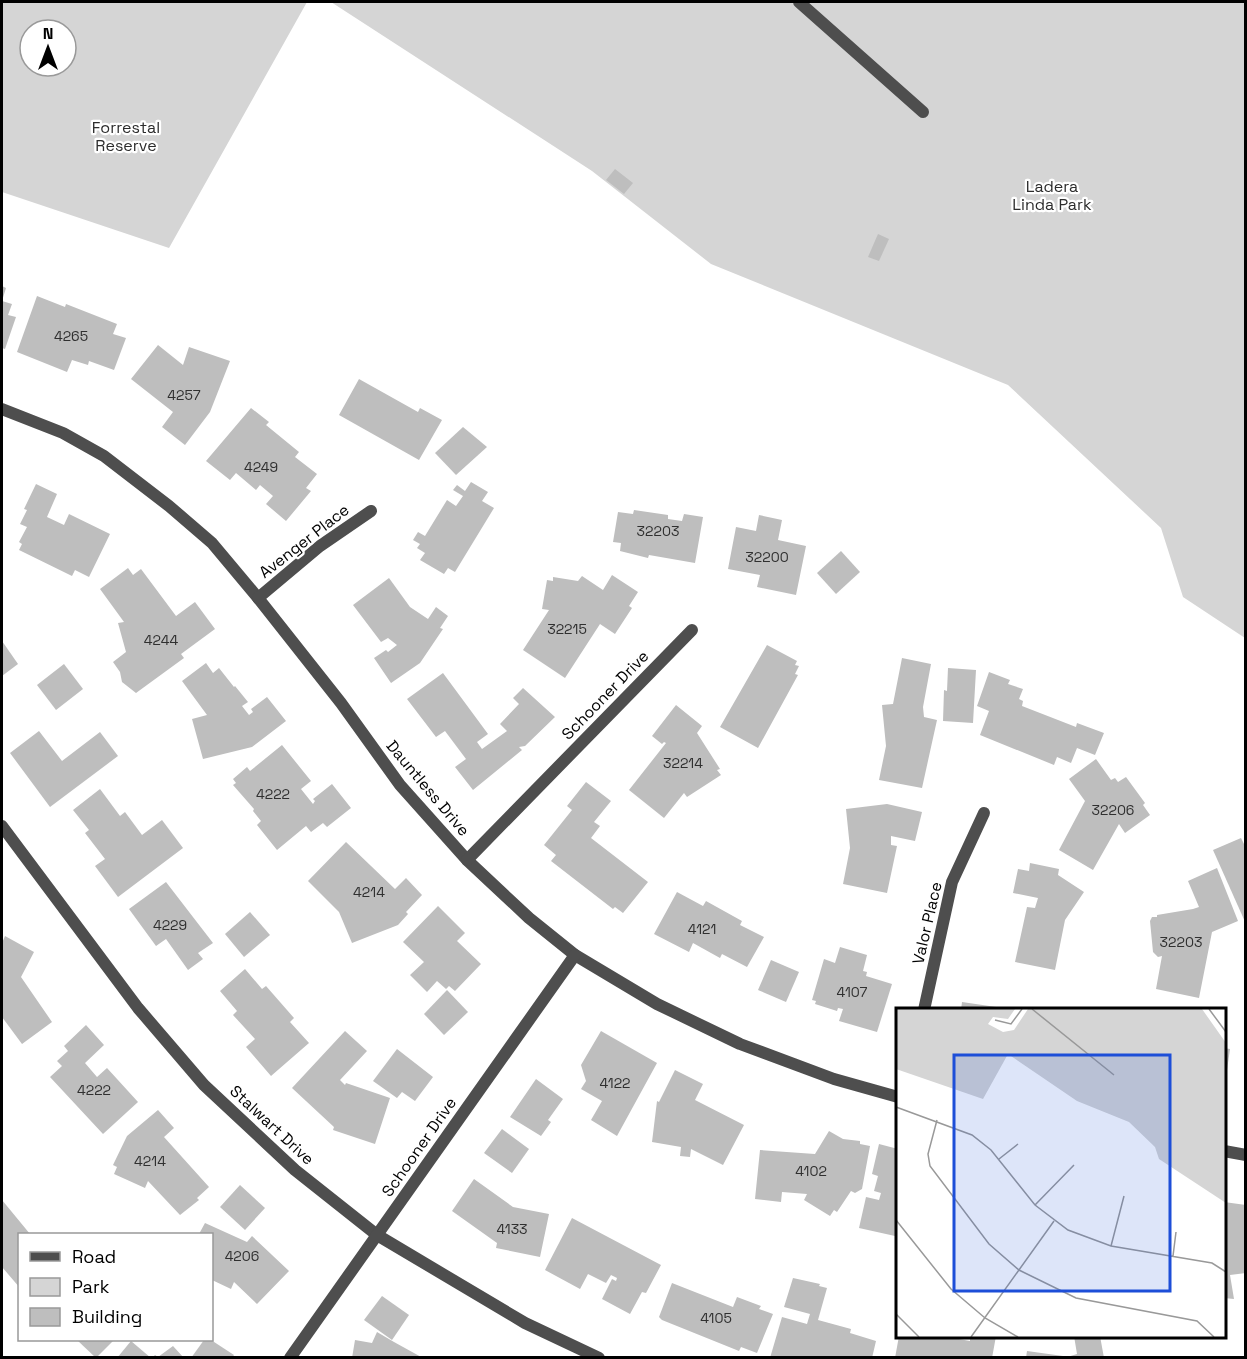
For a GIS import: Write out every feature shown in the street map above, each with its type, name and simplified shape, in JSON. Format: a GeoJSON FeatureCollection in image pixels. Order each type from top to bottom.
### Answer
{"type":"FeatureCollection","features":[{"type":"Feature","properties":{"kind":"street"},"geometry":{"type":"LineString","coordinates":[[799,2],[923,112]]}},
{"type":"Feature","properties":{"kind":"street","name":"Dauntless Drive"},"geometry":{"type":"LineString","coordinates":[[2,409],[63,433],[104,456],[169,506],[212,543],[341,703],[400,785],[467,860],[529,918],[575,956],[657,1004],[740,1044],[834,1079],[896,1096]]}},
{"type":"Feature","properties":{"kind":"street","name":"Avenger Place"},"geometry":{"type":"LineString","coordinates":[[258,598],[320,546],[371,511]]}},
{"type":"Feature","properties":{"kind":"street","name":"Schooner Drive"},"geometry":{"type":"LineString","coordinates":[[467,860],[692,630]]}},
{"type":"Feature","properties":{"kind":"street","name":"Valor Place"},"geometry":{"type":"LineString","coordinates":[[924,1008],[952,882],[984,813]]}},
{"type":"Feature","properties":{"kind":"street","name":"Stalwart Drive"},"geometry":{"type":"LineString","coordinates":[[2,826],[138,1008],[204,1084],[295,1170],[377,1235],[525,1323],[599,1358]]}},
{"type":"Feature","properties":{"kind":"street","name":"Schooner Drive"},"geometry":{"type":"LineString","coordinates":[[290,1358],[575,956]]}},
{"type":"Feature","properties":{"kind":"street"},"geometry":{"type":"LineString","coordinates":[[1226,1151],[1245,1155]]}},
{"type":"Feature","properties":{"kind":"green space","name":"Forrestal Reserve"},"geometry":{"type":"Polygon","coordinates":[[[2,2],[307,2],[169,248],[2,192],[2,2]]]}},
{"type":"Feature","properties":{"kind":"green space","name":"Ladera Linda Park"},"geometry":{"type":"Polygon","coordinates":[[[331,2],[1245,2],[1245,638],[1183,597],[1161,528],[1008,385],[711,264],[592,171],[331,2]]]}},
{"type":"Feature","properties":{"kind":"building"},"geometry":{"type":"Polygon","coordinates":[[[615,169],[633,183],[624,194],[606,180],[615,169]]]}},
{"type":"Feature","properties":{"kind":"building"},"geometry":{"type":"Polygon","coordinates":[[[878,234],[889,239],[879,261],[868,257],[878,234]]]}},
{"type":"Feature","properties":{"kind":"building"},"geometry":{"type":"Polygon","coordinates":[[[2,286],[6,288],[2,301],[2,286]]]}},
{"type":"Feature","properties":{"kind":"building"},"geometry":{"type":"Polygon","coordinates":[[[37,296],[65,307],[66,304],[117,324],[113,334],[126,338],[114,370],[89,361],[88,365],[72,360],[67,372],[17,352],[37,296]]]}},
{"type":"Feature","properties":{"kind":"building"},"geometry":{"type":"Polygon","coordinates":[[[2,301],[12,304],[8,315],[16,317],[5,349],[2,348],[2,301]]]}},
{"type":"Feature","properties":{"kind":"building"},"geometry":{"type":"Polygon","coordinates":[[[158,345],[183,365],[189,347],[230,361],[210,412],[185,445],[162,427],[173,412],[131,379],[158,345]]]}},
{"type":"Feature","properties":{"kind":"building"},"geometry":{"type":"Polygon","coordinates":[[[359,379],[418,412],[420,408],[442,420],[419,460],[339,415],[359,379]]]}},
{"type":"Feature","properties":{"kind":"building"},"geometry":{"type":"Polygon","coordinates":[[[251,408],[269,422],[266,425],[299,452],[295,457],[317,474],[306,488],[311,491],[286,521],[266,504],[273,496],[260,485],[256,490],[236,473],[230,480],[206,461],[251,408]]]}},
{"type":"Feature","properties":{"kind":"building"},"geometry":{"type":"Polygon","coordinates":[[[463,427],[487,447],[456,475],[435,453],[463,427]]]}},
{"type":"Feature","properties":{"kind":"building"},"geometry":{"type":"Polygon","coordinates":[[[471,482],[488,492],[482,501],[494,508],[455,572],[448,568],[444,574],[420,560],[425,553],[417,548],[420,544],[413,540],[418,532],[425,536],[447,500],[456,506],[463,496],[453,490],[457,485],[465,491],[471,482]]]}},
{"type":"Feature","properties":{"kind":"building"},"geometry":{"type":"Polygon","coordinates":[[[36,484],[57,494],[47,517],[64,525],[69,514],[110,534],[89,577],[75,570],[72,576],[19,550],[22,544],[19,542],[27,527],[20,524],[27,510],[24,509],[36,484]]]}},
{"type":"Feature","properties":{"kind":"building"},"geometry":{"type":"Polygon","coordinates":[[[634,510],[668,515],[668,519],[682,521],[684,514],[703,517],[695,563],[649,555],[648,558],[620,551],[621,543],[613,542],[618,512],[633,514],[634,510]]]}},
{"type":"Feature","properties":{"kind":"building"},"geometry":{"type":"Polygon","coordinates":[[[759,515],[782,520],[778,540],[806,546],[796,595],[757,587],[760,575],[728,569],[736,527],[756,531],[759,515]]]}},
{"type":"Feature","properties":{"kind":"building"},"geometry":{"type":"Polygon","coordinates":[[[841,551],[860,572],[836,594],[817,573],[841,551]]]}},
{"type":"Feature","properties":{"kind":"building"},"geometry":{"type":"Polygon","coordinates":[[[128,568],[133,575],[141,569],[176,616],[195,602],[215,629],[181,654],[184,658],[136,693],[122,682],[120,672],[113,662],[126,652],[118,623],[124,622],[100,589],[128,568]]]}},
{"type":"Feature","properties":{"kind":"building"},"geometry":{"type":"Polygon","coordinates":[[[612,575],[638,592],[629,606],[632,608],[615,634],[600,624],[565,678],[523,650],[549,610],[542,609],[547,580],[553,581],[553,577],[578,581],[582,576],[603,590],[612,575]]]}},
{"type":"Feature","properties":{"kind":"building"},"geometry":{"type":"Polygon","coordinates":[[[389,578],[410,607],[428,619],[436,607],[448,616],[440,628],[443,629],[420,663],[391,683],[374,658],[397,645],[388,638],[381,642],[353,605],[389,578]]]}},
{"type":"Feature","properties":{"kind":"building"},"geometry":{"type":"Polygon","coordinates":[[[2,641],[18,664],[2,676],[2,641]]]}},
{"type":"Feature","properties":{"kind":"building"},"geometry":{"type":"Polygon","coordinates":[[[767,645],[797,661],[795,665],[799,666],[795,674],[798,675],[758,748],[720,727],[767,645]]]}},
{"type":"Feature","properties":{"kind":"building"},"geometry":{"type":"Polygon","coordinates":[[[902,658],[931,664],[923,707],[924,717],[937,720],[922,788],[879,780],[886,746],[882,705],[893,704],[902,658]]]}},
{"type":"Feature","properties":{"kind":"building"},"geometry":{"type":"Polygon","coordinates":[[[206,663],[213,673],[219,668],[235,686],[248,702],[242,706],[249,715],[253,712],[251,709],[267,697],[286,721],[252,747],[203,759],[192,719],[207,715],[182,681],[206,663]]]}},
{"type":"Feature","properties":{"kind":"building"},"geometry":{"type":"Polygon","coordinates":[[[64,664],[83,689],[56,710],[37,685],[64,664]]]}},
{"type":"Feature","properties":{"kind":"building"},"geometry":{"type":"Polygon","coordinates":[[[948,668],[976,670],[973,723],[943,721],[944,690],[947,691],[948,668]]]}},
{"type":"Feature","properties":{"kind":"building"},"geometry":{"type":"Polygon","coordinates":[[[989,672],[1010,680],[1008,684],[1023,689],[1019,699],[1023,701],[1022,706],[1076,727],[1077,723],[1104,733],[1095,755],[1077,748],[1071,763],[1057,757],[1054,765],[980,735],[989,711],[977,706],[989,672]]]}},
{"type":"Feature","properties":{"kind":"building"},"geometry":{"type":"Polygon","coordinates":[[[443,673],[488,734],[477,742],[482,749],[507,731],[500,724],[519,704],[513,698],[523,688],[555,717],[525,746],[519,747],[522,750],[473,790],[455,767],[466,759],[445,731],[436,737],[407,699],[443,673]]]}},
{"type":"Feature","properties":{"kind":"building"},"geometry":{"type":"Polygon","coordinates":[[[676,705],[702,726],[697,733],[720,769],[717,770],[721,775],[687,797],[684,793],[664,818],[629,790],[666,743],[662,744],[652,736],[676,705]]]}},
{"type":"Feature","properties":{"kind":"building"},"geometry":{"type":"Polygon","coordinates":[[[39,731],[62,761],[100,732],[118,756],[50,807],[10,753],[39,731]]]}},
{"type":"Feature","properties":{"kind":"building"},"geometry":{"type":"Polygon","coordinates":[[[282,745],[311,781],[301,789],[313,804],[315,801],[313,799],[332,784],[351,808],[327,827],[323,823],[311,832],[306,826],[277,850],[257,825],[261,821],[253,811],[254,809],[233,785],[236,783],[233,779],[247,767],[250,771],[282,745]]]}},
{"type":"Feature","properties":{"kind":"building"},"geometry":{"type":"Polygon","coordinates":[[[1096,759],[1111,780],[1115,778],[1118,782],[1126,777],[1145,803],[1143,805],[1150,815],[1125,833],[1119,824],[1093,870],[1059,850],[1085,801],[1069,779],[1096,759]]]}},
{"type":"Feature","properties":{"kind":"building"},"geometry":{"type":"Polygon","coordinates":[[[586,782],[611,801],[594,822],[600,826],[591,838],[648,882],[623,913],[615,907],[613,909],[551,861],[556,855],[544,845],[572,810],[567,806],[586,782]]]}},
{"type":"Feature","properties":{"kind":"building"},"geometry":{"type":"Polygon","coordinates":[[[100,789],[120,816],[125,812],[142,835],[162,820],[183,848],[118,897],[95,866],[105,859],[85,833],[89,830],[73,810],[100,789]]]}},
{"type":"Feature","properties":{"kind":"building"},"geometry":{"type":"Polygon","coordinates":[[[887,804],[922,812],[915,841],[891,836],[891,845],[897,846],[887,893],[843,884],[850,848],[846,809],[887,804]]]}},
{"type":"Feature","properties":{"kind":"building"},"geometry":{"type":"Polygon","coordinates":[[[1241,838],[1246,848],[1246,924],[1213,850],[1241,838]]]}},
{"type":"Feature","properties":{"kind":"building"},"geometry":{"type":"Polygon","coordinates":[[[346,842],[395,889],[406,878],[422,895],[406,912],[408,914],[398,925],[352,943],[339,912],[308,881],[346,842]]]}},
{"type":"Feature","properties":{"kind":"building"},"geometry":{"type":"Polygon","coordinates":[[[1030,863],[1059,869],[1058,875],[1084,892],[1065,920],[1055,970],[1015,962],[1027,907],[1035,908],[1038,898],[1013,893],[1018,869],[1029,871],[1030,863]]]}},
{"type":"Feature","properties":{"kind":"building"},"geometry":{"type":"Polygon","coordinates":[[[1217,868],[1238,921],[1212,932],[1199,998],[1156,989],[1162,956],[1158,957],[1153,952],[1150,921],[1152,917],[1199,907],[1188,881],[1217,868]]]}},
{"type":"Feature","properties":{"kind":"building"},"geometry":{"type":"Polygon","coordinates":[[[166,882],[213,943],[198,953],[203,959],[188,970],[166,939],[156,946],[129,909],[166,882]]]}},
{"type":"Feature","properties":{"kind":"building"},"geometry":{"type":"Polygon","coordinates":[[[677,892],[703,906],[706,901],[742,921],[740,925],[764,937],[747,967],[722,954],[720,958],[693,943],[689,952],[654,934],[677,892]]]}},
{"type":"Feature","properties":{"kind":"building"},"geometry":{"type":"Polygon","coordinates":[[[438,906],[465,933],[457,941],[481,964],[455,991],[449,986],[446,989],[437,981],[427,992],[410,975],[424,962],[403,942],[438,906]]]}},
{"type":"Feature","properties":{"kind":"building"},"geometry":{"type":"Polygon","coordinates":[[[250,912],[270,935],[244,957],[225,934],[250,912]]]}},
{"type":"Feature","properties":{"kind":"building"},"geometry":{"type":"Polygon","coordinates":[[[5,936],[34,952],[21,977],[52,1022],[22,1044],[2,1017],[2,943],[5,936]]]}},
{"type":"Feature","properties":{"kind":"building"},"geometry":{"type":"Polygon","coordinates":[[[840,947],[867,955],[863,971],[867,972],[866,976],[892,984],[877,1032],[839,1021],[843,1009],[838,1008],[837,1011],[815,1004],[816,1001],[812,1000],[824,959],[835,963],[840,947]]]}},
{"type":"Feature","properties":{"kind":"building"},"geometry":{"type":"Polygon","coordinates":[[[771,960],[799,972],[786,1002],[758,990],[771,960]]]}},
{"type":"Feature","properties":{"kind":"building"},"geometry":{"type":"Polygon","coordinates":[[[245,969],[262,989],[266,986],[294,1018],[290,1022],[309,1043],[271,1076],[246,1047],[255,1039],[233,1015],[237,1011],[220,991],[245,969]]]}},
{"type":"Feature","properties":{"kind":"building"},"geometry":{"type":"Polygon","coordinates":[[[447,990],[468,1012],[444,1035],[424,1014],[447,990]]]}},
{"type":"Feature","properties":{"kind":"building"},"geometry":{"type":"Polygon","coordinates":[[[962,1002],[1003,1008],[961,1008],[962,1002]]]}},
{"type":"Feature","properties":{"kind":"building"},"geometry":{"type":"Polygon","coordinates":[[[86,1025],[104,1045],[85,1063],[97,1077],[107,1068],[138,1102],[103,1134],[50,1077],[62,1066],[57,1061],[68,1051],[64,1046],[86,1025]]]}},
{"type":"Feature","properties":{"kind":"building"},"geometry":{"type":"Polygon","coordinates":[[[345,1031],[367,1051],[340,1080],[345,1085],[346,1083],[390,1098],[375,1144],[333,1130],[334,1127],[292,1088],[345,1031]]]}},
{"type":"Feature","properties":{"kind":"building"},"geometry":{"type":"Polygon","coordinates":[[[601,1031],[657,1063],[617,1136],[591,1120],[602,1101],[581,1089],[586,1081],[581,1065],[601,1031]]]}},
{"type":"Feature","properties":{"kind":"building"},"geometry":{"type":"Polygon","coordinates":[[[1226,1048],[1230,1049],[1226,1077],[1226,1048]]]}},
{"type":"Feature","properties":{"kind":"building"},"geometry":{"type":"Polygon","coordinates":[[[397,1049],[433,1077],[415,1101],[402,1092],[397,1098],[373,1081],[397,1049]]]}},
{"type":"Feature","properties":{"kind":"building"},"geometry":{"type":"Polygon","coordinates":[[[675,1070],[703,1084],[695,1100],[744,1125],[723,1165],[691,1149],[690,1157],[680,1156],[681,1147],[652,1142],[657,1101],[659,1102],[675,1070]]]}},
{"type":"Feature","properties":{"kind":"building"},"geometry":{"type":"Polygon","coordinates":[[[536,1079],[563,1099],[548,1120],[551,1122],[541,1136],[510,1117],[536,1079]]]}},
{"type":"Feature","properties":{"kind":"building"},"geometry":{"type":"Polygon","coordinates":[[[158,1110],[174,1128],[164,1137],[209,1187],[197,1198],[199,1200],[180,1215],[148,1181],[145,1188],[114,1174],[117,1167],[113,1165],[127,1136],[158,1110]]]}},
{"type":"Feature","properties":{"kind":"building"},"geometry":{"type":"Polygon","coordinates":[[[502,1129],[529,1149],[512,1173],[484,1153],[502,1129]]]}},
{"type":"Feature","properties":{"kind":"building"},"geometry":{"type":"Polygon","coordinates":[[[829,1131],[843,1139],[860,1141],[860,1144],[870,1146],[862,1189],[855,1193],[851,1191],[837,1212],[834,1210],[830,1216],[804,1200],[807,1194],[782,1192],[781,1202],[755,1199],[760,1150],[815,1154],[829,1131]]]}},
{"type":"Feature","properties":{"kind":"building"},"geometry":{"type":"Polygon","coordinates":[[[879,1144],[896,1148],[895,1236],[859,1228],[866,1197],[879,1200],[881,1193],[874,1191],[878,1176],[872,1174],[879,1144]]]}},
{"type":"Feature","properties":{"kind":"building"},"geometry":{"type":"Polygon","coordinates":[[[474,1179],[513,1207],[549,1214],[540,1257],[496,1248],[497,1243],[452,1211],[474,1179]]]}},
{"type":"Feature","properties":{"kind":"building"},"geometry":{"type":"Polygon","coordinates":[[[240,1185],[265,1208],[245,1230],[220,1207],[240,1185]]]}},
{"type":"Feature","properties":{"kind":"building"},"geometry":{"type":"Polygon","coordinates":[[[2,1200],[29,1233],[18,1233],[18,1286],[2,1267],[2,1200]]]}},
{"type":"Feature","properties":{"kind":"building"},"geometry":{"type":"Polygon","coordinates":[[[1226,1202],[1246,1205],[1246,1273],[1230,1275],[1234,1299],[1226,1298],[1226,1202]]]}},
{"type":"Feature","properties":{"kind":"building"},"geometry":{"type":"Polygon","coordinates":[[[572,1218],[661,1265],[646,1293],[642,1292],[630,1314],[602,1299],[612,1279],[616,1281],[617,1278],[611,1275],[606,1283],[588,1274],[580,1289],[545,1270],[572,1218]]]}},
{"type":"Feature","properties":{"kind":"building"},"geometry":{"type":"Polygon","coordinates":[[[205,1223],[247,1242],[252,1236],[289,1271],[257,1304],[234,1282],[231,1289],[213,1280],[213,1233],[200,1233],[205,1223]]]}},
{"type":"Feature","properties":{"kind":"building"},"geometry":{"type":"Polygon","coordinates":[[[793,1278],[820,1284],[819,1286],[827,1288],[818,1320],[851,1329],[850,1333],[876,1341],[872,1358],[770,1358],[782,1317],[807,1324],[810,1314],[784,1307],[793,1278]]]}},
{"type":"Feature","properties":{"kind":"building"},"geometry":{"type":"Polygon","coordinates":[[[672,1283],[733,1307],[737,1297],[761,1306],[759,1309],[773,1314],[757,1353],[741,1347],[739,1351],[662,1320],[659,1317],[672,1283]]]}},
{"type":"Feature","properties":{"kind":"building"},"geometry":{"type":"Polygon","coordinates":[[[382,1296],[409,1315],[392,1340],[364,1320],[382,1296]]]}},
{"type":"Feature","properties":{"kind":"building"},"geometry":{"type":"Polygon","coordinates":[[[377,1332],[423,1358],[352,1358],[355,1340],[372,1343],[377,1332]]]}},
{"type":"Feature","properties":{"kind":"building"},"geometry":{"type":"Polygon","coordinates":[[[899,1338],[953,1338],[970,1341],[970,1338],[996,1338],[992,1358],[895,1358],[899,1338]]]}},
{"type":"Feature","properties":{"kind":"building"},"geometry":{"type":"Polygon","coordinates":[[[1074,1338],[1100,1338],[1104,1358],[1064,1358],[1077,1354],[1074,1338]]]}},
{"type":"Feature","properties":{"kind":"building"},"geometry":{"type":"Polygon","coordinates":[[[78,1341],[113,1341],[96,1358],[78,1341]]]}},
{"type":"Feature","properties":{"kind":"building"},"geometry":{"type":"Polygon","coordinates":[[[131,1341],[151,1358],[117,1358],[131,1341]]]}},
{"type":"Feature","properties":{"kind":"building"},"geometry":{"type":"Polygon","coordinates":[[[203,1341],[213,1341],[234,1355],[232,1358],[191,1358],[203,1341]]]}},
{"type":"Feature","properties":{"kind":"building"},"geometry":{"type":"Polygon","coordinates":[[[173,1346],[184,1358],[152,1358],[155,1355],[158,1357],[173,1346]]]}},
{"type":"Feature","properties":{"kind":"building"},"geometry":{"type":"Polygon","coordinates":[[[1027,1351],[1063,1356],[1063,1358],[1026,1358],[1027,1351]]]}}]}
